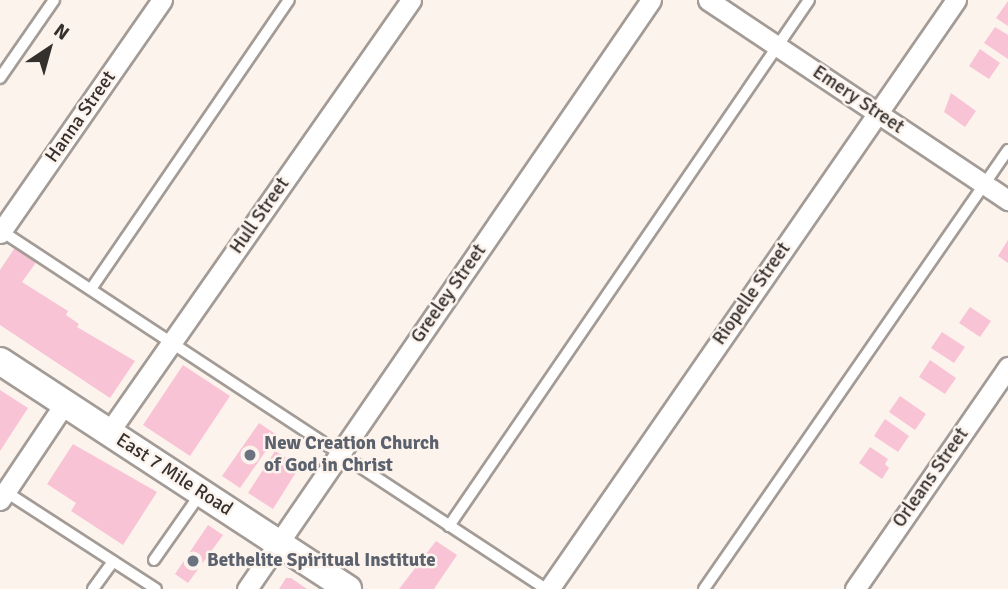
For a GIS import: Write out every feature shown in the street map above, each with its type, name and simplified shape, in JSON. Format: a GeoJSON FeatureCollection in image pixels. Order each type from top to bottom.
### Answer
{"type":"FeatureCollection","features":[{"type":"Feature","properties":{"kind":"street","name":"Hanna Street"},"geometry":{"type":"LineString","coordinates":[[1,231],[162,0]]}},
{"type":"Feature","properties":{"kind":"street","name":"Hull Street"},"geometry":{"type":"LineString","coordinates":[[109,432],[411,0]]}},
{"type":"Feature","properties":{"kind":"street","name":"Greeley Street"},"geometry":{"type":"LineString","coordinates":[[247,589],[651,0]]}},
{"type":"Feature","properties":{"kind":"street","name":"Emery Street"},"geometry":{"type":"LineString","coordinates":[[708,0],[1008,200]]}},
{"type":"Feature","properties":{"kind":"street","name":"Riopelle Street"},"geometry":{"type":"LineString","coordinates":[[547,589],[957,0]]}},
{"type":"Feature","properties":{"kind":"street","name":"East 7 Mile Road"},"geometry":{"type":"LineString","coordinates":[[0,361],[348,589]]}},
{"type":"Feature","properties":{"kind":"street","name":"Orleans Street"},"geometry":{"type":"LineString","coordinates":[[855,589],[1008,367]]}},
{"type":"Feature","properties":{"kind":"street"},"geometry":{"type":"LineString","coordinates":[[2,493],[65,403]]}},
{"type":"Feature","properties":{"kind":"lane"},"geometry":{"type":"LineString","coordinates":[[0,78],[54,0]]}},
{"type":"Feature","properties":{"kind":"lane"},"geometry":{"type":"LineString","coordinates":[[91,289],[289,0]]}},
{"type":"Feature","properties":{"kind":"lane"},"geometry":{"type":"LineString","coordinates":[[449,526],[809,0]]}},
{"type":"Feature","properties":{"kind":"lane"},"geometry":{"type":"LineString","coordinates":[[704,589],[1008,150]]}},
{"type":"Feature","properties":{"kind":"lane"},"geometry":{"type":"LineString","coordinates":[[1,231],[547,589]]}},
{"type":"Feature","properties":{"kind":"lane"},"geometry":{"type":"LineString","coordinates":[[2,493],[156,589]]}},
{"type":"Feature","properties":{"kind":"lane"},"geometry":{"type":"LineString","coordinates":[[154,560],[202,493]]}},
{"type":"Feature","properties":{"kind":"lane"},"geometry":{"type":"LineString","coordinates":[[93,589],[113,561]]}},
{"type":"Feature","properties":{"kind":"building"},"geometry":{"type":"Polygon","coordinates":[[[1008,1],[1008,26],[996,18],[1008,1]]]}},
{"type":"Feature","properties":{"kind":"building"},"geometry":{"type":"Polygon","coordinates":[[[995,27],[1008,35],[1008,59],[984,43],[995,27]]]}},
{"type":"Feature","properties":{"kind":"building"},"geometry":{"type":"Polygon","coordinates":[[[980,49],[1000,63],[989,79],[969,66],[980,49]]]}},
{"type":"Feature","properties":{"kind":"building"},"geometry":{"type":"Polygon","coordinates":[[[951,93],[976,111],[965,127],[944,112],[951,93]]]}},
{"type":"Feature","properties":{"kind":"building"},"geometry":{"type":"Polygon","coordinates":[[[1008,240],[1008,263],[998,256],[1008,240]]]}},
{"type":"Feature","properties":{"kind":"building"},"geometry":{"type":"Polygon","coordinates":[[[16,246],[37,261],[22,282],[68,311],[66,315],[79,324],[77,327],[135,361],[110,398],[0,325],[0,270],[16,246]]]}},
{"type":"Feature","properties":{"kind":"building"},"geometry":{"type":"Polygon","coordinates":[[[970,307],[991,321],[980,337],[959,323],[970,307]]]}},
{"type":"Feature","properties":{"kind":"building"},"geometry":{"type":"Polygon","coordinates":[[[942,332],[965,347],[954,363],[931,348],[942,332]]]}},
{"type":"Feature","properties":{"kind":"building"},"geometry":{"type":"Polygon","coordinates":[[[930,360],[956,378],[945,394],[919,377],[930,360]]]}},
{"type":"Feature","properties":{"kind":"building"},"geometry":{"type":"Polygon","coordinates":[[[183,365],[230,396],[190,456],[143,425],[183,365]]]}},
{"type":"Feature","properties":{"kind":"building"},"geometry":{"type":"Polygon","coordinates":[[[0,390],[28,408],[0,451],[0,390]]]}},
{"type":"Feature","properties":{"kind":"building"},"geometry":{"type":"Polygon","coordinates":[[[900,396],[926,414],[915,430],[889,412],[900,396]]]}},
{"type":"Feature","properties":{"kind":"building"},"geometry":{"type":"Polygon","coordinates":[[[885,419],[909,436],[898,452],[874,436],[885,419]]]}},
{"type":"Feature","properties":{"kind":"building","name":"New Creation Church of God in Christ"},"geometry":{"type":"Polygon","coordinates":[[[259,423],[277,435],[240,488],[222,476],[259,423]]]}},
{"type":"Feature","properties":{"kind":"building"},"geometry":{"type":"Polygon","coordinates":[[[73,444],[157,492],[123,545],[71,511],[76,503],[47,484],[73,444]]]}},
{"type":"Feature","properties":{"kind":"building"},"geometry":{"type":"Polygon","coordinates":[[[870,447],[888,459],[885,464],[889,468],[882,479],[859,463],[870,447]]]}},
{"type":"Feature","properties":{"kind":"building"},"geometry":{"type":"Polygon","coordinates":[[[275,451],[300,466],[273,509],[248,493],[275,451]]]}},
{"type":"Feature","properties":{"kind":"building","name":"Bethelite Spiritual Institute"},"geometry":{"type":"Polygon","coordinates":[[[208,525],[223,535],[188,583],[175,574],[208,525]]]}},
{"type":"Feature","properties":{"kind":"building"},"geometry":{"type":"Polygon","coordinates":[[[436,541],[457,555],[434,589],[399,589],[436,541]]]}},
{"type":"Feature","properties":{"kind":"building"},"geometry":{"type":"Polygon","coordinates":[[[286,578],[291,578],[307,589],[279,589],[286,578]]]}},
{"type":"Feature","properties":{"kind":"place","name":"New Creation Church of God in Christ"},"geometry":{"type":"Point","coordinates":[250,455]}},
{"type":"Feature","properties":{"kind":"place","name":"Bethelite Spiritual Institute"},"geometry":{"type":"Point","coordinates":[193,561]}}]}
